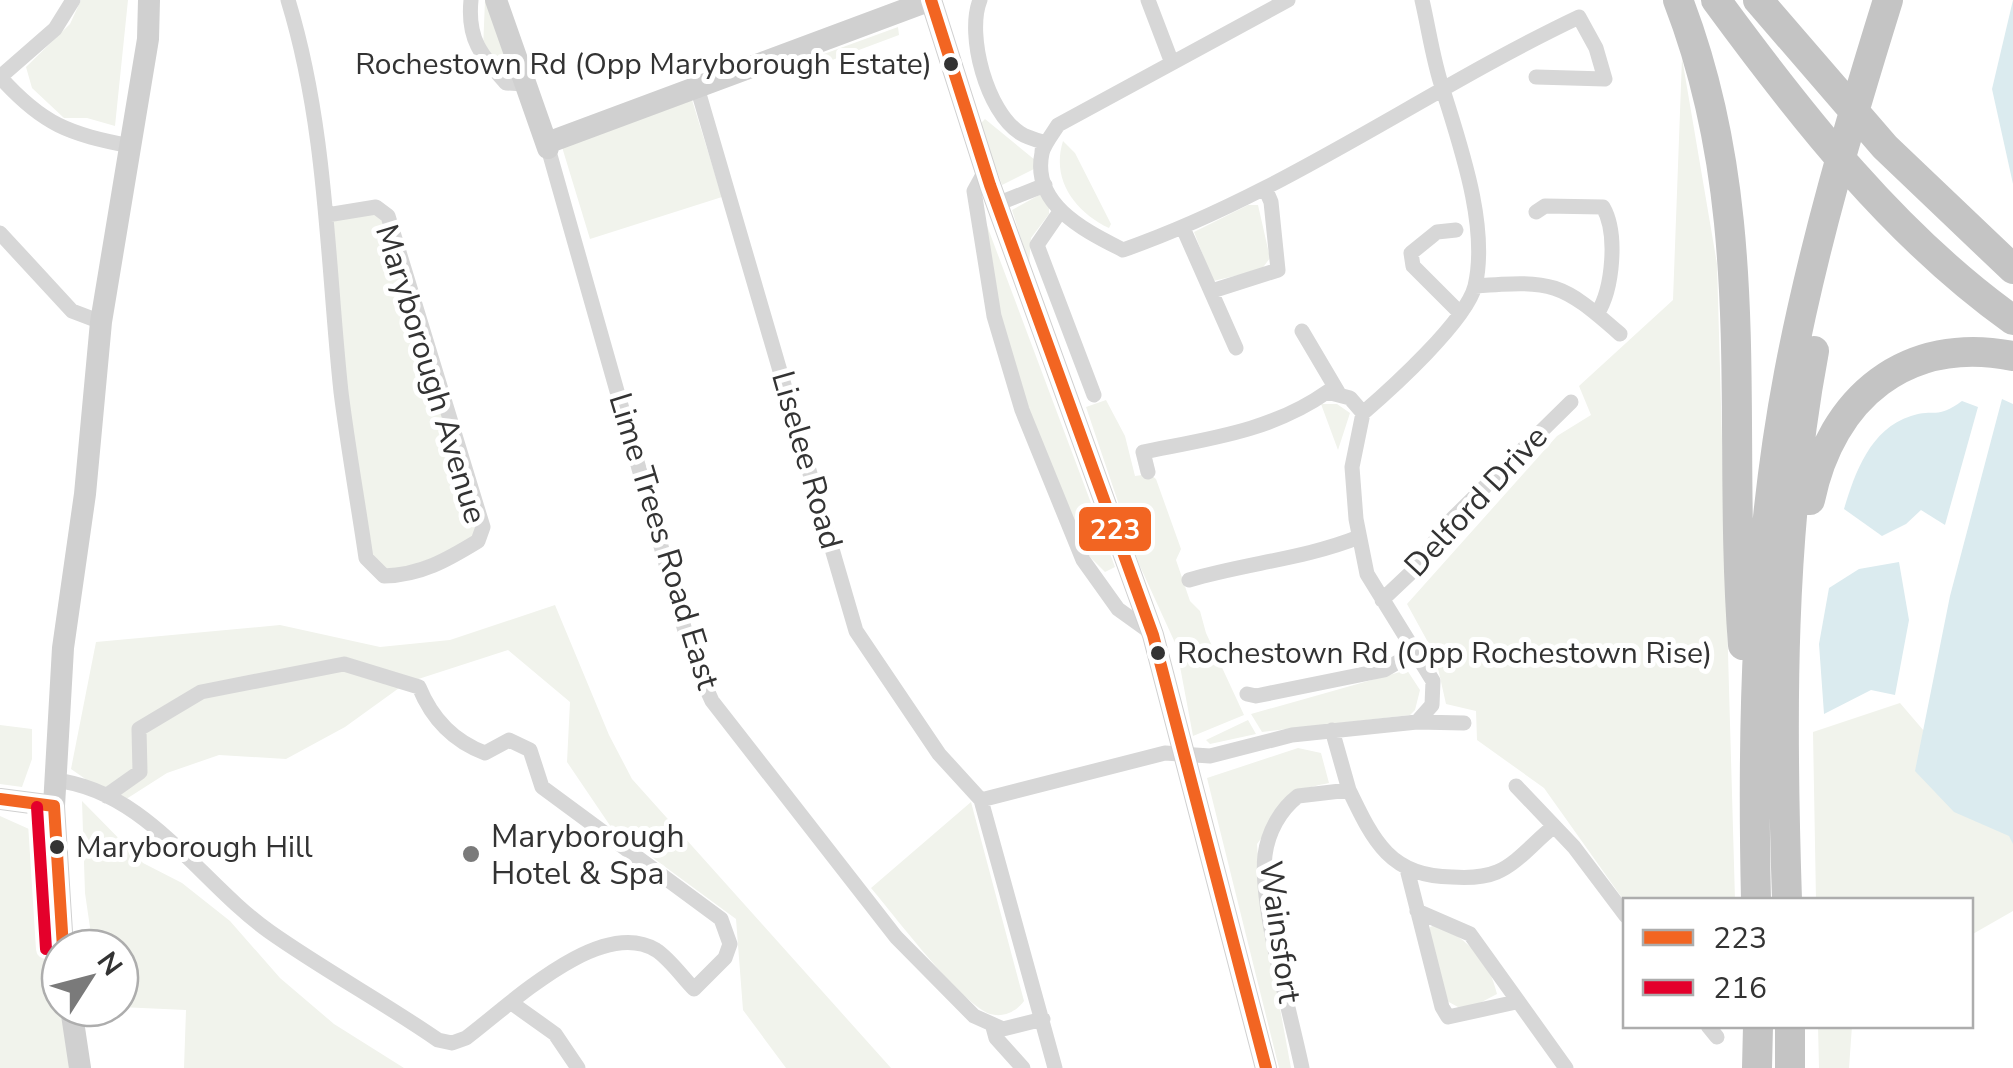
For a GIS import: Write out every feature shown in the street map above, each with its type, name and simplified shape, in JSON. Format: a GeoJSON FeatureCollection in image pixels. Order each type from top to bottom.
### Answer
{"type":"FeatureCollection","features":[{"type":"Feature","properties":{"kind":"highway"},"geometry":{"type":"LineString","coordinates":[[1678,0],[1710,91],[1732,215],[1742,638],[1753,743],[1756,898]]}},
{"type":"Feature","properties":{"kind":"highway"},"geometry":{"type":"LineString","coordinates":[[1716,0],[1783,92],[1878,200],[2013,320]]}},
{"type":"Feature","properties":{"kind":"highway"},"geometry":{"type":"LineString","coordinates":[[1761,0],[1782,30],[1885,148],[2013,269]]}},
{"type":"Feature","properties":{"kind":"highway"},"geometry":{"type":"LineString","coordinates":[[1753,743],[1776,457],[1796,343],[1878,64],[1888,0]]}},
{"type":"Feature","properties":{"kind":"highway"},"geometry":{"type":"LineString","coordinates":[[1878,64],[1906,0]]}},
{"type":"Feature","properties":{"kind":"highway"},"geometry":{"type":"LineString","coordinates":[[1787,898],[1783,778],[1792,524],[1808,387],[1839,202]]}},
{"type":"Feature","properties":{"kind":"highway"},"geometry":{"type":"LineString","coordinates":[[1787,631],[1815,474],[1835,429],[1863,395],[1896,368],[1936,354],[1979,350],[2013,356]]}},
{"type":"Feature","properties":{"kind":"highway"},"geometry":{"type":"LineString","coordinates":[[1757,1068],[1758,1028]]}},
{"type":"Feature","properties":{"kind":"highway"},"geometry":{"type":"LineString","coordinates":[[1790,1028],[1790,1068]]}},
{"type":"Feature","properties":{"kind":"street"},"geometry":{"type":"LineString","coordinates":[[74,0],[55,29],[0,77],[32,112],[52,126],[131,146]]}},
{"type":"Feature","properties":{"kind":"street"},"geometry":{"type":"LineString","coordinates":[[61,928],[54,780],[62,648],[85,494],[101,322],[148,39],[149,0]]}},
{"type":"Feature","properties":{"kind":"street","name":"Maryborough Avenue"},"geometry":{"type":"LineString","coordinates":[[288,0],[304,53],[327,216],[341,392],[366,558],[384,576],[406,575],[440,564],[478,541],[483,527],[388,216],[376,207],[327,216]]}},
{"type":"Feature","properties":{"kind":"street"},"geometry":{"type":"LineString","coordinates":[[471,0],[469,26],[476,50],[506,83],[525,84]]}},
{"type":"Feature","properties":{"kind":"street"},"geometry":{"type":"LineString","coordinates":[[496,0],[548,145],[931,0],[997,204],[1153,635],[1266,1068]]}},
{"type":"Feature","properties":{"kind":"street"},"geometry":{"type":"LineString","coordinates":[[980,0],[974,29],[983,74],[1008,122],[1020,133],[1043,142],[1045,185],[1059,213],[1123,250],[1184,228],[1265,188],[1442,88],[1579,17],[1596,48],[1605,78],[1536,77]]}},
{"type":"Feature","properties":{"kind":"street"},"geometry":{"type":"LineString","coordinates":[[1148,0],[1172,63]]}},
{"type":"Feature","properties":{"kind":"street"},"geometry":{"type":"LineString","coordinates":[[1042,153],[1058,125],[1288,0]]}},
{"type":"Feature","properties":{"kind":"street"},"geometry":{"type":"LineString","coordinates":[[1302,331],[1338,392],[1363,413],[1402,379],[1459,312],[1475,286],[1476,220],[1470,176],[1442,88],[1422,0]]}},
{"type":"Feature","properties":{"kind":"street","name":"Liselee Road"},"geometry":{"type":"LineString","coordinates":[[698,87],[856,630],[928,740],[981,800]]}},
{"type":"Feature","properties":{"kind":"street","name":"Lime Trees Road East"},"geometry":{"type":"LineString","coordinates":[[548,145],[701,679],[712,701],[896,937],[974,1016],[993,1028],[996,1038],[1023,1068]]}},
{"type":"Feature","properties":{"kind":"street"},"geometry":{"type":"LineString","coordinates":[[986,171],[974,191],[994,316],[1022,410],[1082,560],[1118,609],[1153,635]]}},
{"type":"Feature","properties":{"kind":"street"},"geometry":{"type":"LineString","coordinates":[[997,204],[1045,185]]}},
{"type":"Feature","properties":{"kind":"street"},"geometry":{"type":"LineString","coordinates":[[1212,291],[1278,270],[1271,202],[1265,188]]}},
{"type":"Feature","properties":{"kind":"street"},"geometry":{"type":"LineString","coordinates":[[1536,212],[1559,205],[1602,207],[1608,218],[1610,289],[1597,314]]}},
{"type":"Feature","properties":{"kind":"street"},"geometry":{"type":"LineString","coordinates":[[1059,213],[1037,245],[1094,395]]}},
{"type":"Feature","properties":{"kind":"street"},"geometry":{"type":"LineString","coordinates":[[1184,228],[1236,348]]}},
{"type":"Feature","properties":{"kind":"street"},"geometry":{"type":"LineString","coordinates":[[1456,230],[1437,232],[1411,253],[1413,266],[1459,312]]}},
{"type":"Feature","properties":{"kind":"street"},"geometry":{"type":"LineString","coordinates":[[0,233],[72,311],[101,322]]}},
{"type":"Feature","properties":{"kind":"street"},"geometry":{"type":"LineString","coordinates":[[1475,286],[1549,284],[1573,294],[1620,334]]}},
{"type":"Feature","properties":{"kind":"street"},"geometry":{"type":"LineString","coordinates":[[1148,472],[1143,452],[1253,429],[1306,407],[1327,392],[1338,392]]}},
{"type":"Feature","properties":{"kind":"street","name":"Delford Drive"},"geometry":{"type":"LineString","coordinates":[[1382,600],[1418,566],[1446,526],[1570,402]]}},
{"type":"Feature","properties":{"kind":"street","name":"Delford Drive"},"geometry":{"type":"LineString","coordinates":[[1363,413],[1352,468],[1359,537],[1367,574],[1433,681],[1432,705],[1417,722]]}},
{"type":"Feature","properties":{"kind":"street","name":"Delford Drive"},"geometry":{"type":"LineString","coordinates":[[1189,580],[1251,562],[1312,556],[1359,537]]}},
{"type":"Feature","properties":{"kind":"street"},"geometry":{"type":"LineString","coordinates":[[1247,694],[1256,696],[1384,670],[1417,651]]}},
{"type":"Feature","properties":{"kind":"street"},"geometry":{"type":"LineString","coordinates":[[54,780],[89,786],[106,796],[184,853],[267,930],[438,1040],[452,1043],[466,1038],[560,967],[616,940],[655,950],[694,990],[725,958],[728,930],[721,918],[542,787],[530,750],[509,740],[486,753],[467,746],[434,717],[419,688],[344,664],[201,692],[140,729],[140,772],[106,796]]}},
{"type":"Feature","properties":{"kind":"street"},"geometry":{"type":"LineString","coordinates":[[1055,1068],[981,800],[1165,753],[1210,756],[1292,735],[1417,722],[1464,723]]}},
{"type":"Feature","properties":{"kind":"street"},"geometry":{"type":"LineString","coordinates":[[1332,730],[1348,790],[1371,837],[1408,873],[1442,1008],[1448,1017],[1516,1002]]}},
{"type":"Feature","properties":{"kind":"street"},"geometry":{"type":"LineString","coordinates":[[1516,786],[1574,848],[1623,912]]}},
{"type":"Feature","properties":{"kind":"street","name":"Wainsfort"},"geometry":{"type":"LineString","coordinates":[[1302,1068],[1272,918],[1265,856],[1276,820],[1298,796],[1348,790]]}},
{"type":"Feature","properties":{"kind":"street"},"geometry":{"type":"LineString","coordinates":[[0,798],[54,806]]}},
{"type":"Feature","properties":{"kind":"street"},"geometry":{"type":"LineString","coordinates":[[1408,873],[1475,878],[1499,872],[1552,828]]}},
{"type":"Feature","properties":{"kind":"street"},"geometry":{"type":"LineString","coordinates":[[1418,911],[1470,934],[1566,1068]]}},
{"type":"Feature","properties":{"kind":"street"},"geometry":{"type":"LineString","coordinates":[[513,1004],[555,1034],[578,1068]]}},
{"type":"Feature","properties":{"kind":"street"},"geometry":{"type":"LineString","coordinates":[[993,1028],[1043,1019]]}},
{"type":"Feature","properties":{"kind":"street"},"geometry":{"type":"LineString","coordinates":[[73,1028],[80,1068]]}},
{"type":"Feature","properties":{"kind":"shaded area"},"geometry":{"type":"Polygon","coordinates":[[[81,0],[128,0],[115,126],[87,118],[64,118],[32,88],[26,67],[70,24],[81,0]]]}},
{"type":"Feature","properties":{"kind":"shaded area"},"geometry":{"type":"Polygon","coordinates":[[[485,0],[490,0],[514,71],[507,74],[483,50],[485,0]]]}},
{"type":"Feature","properties":{"kind":"shaded area"},"geometry":{"type":"Polygon","coordinates":[[[2013,0],[2013,184],[1992,89],[2013,0]]]}},
{"type":"Feature","properties":{"kind":"shaded area"},"geometry":{"type":"Polygon","coordinates":[[[898,27],[899,35],[784,78],[780,70],[898,27]]]}},
{"type":"Feature","properties":{"kind":"shaded area"},"geometry":{"type":"Polygon","coordinates":[[[1682,58],[1717,264],[1735,898],[1623,899],[1544,788],[1477,740],[1476,711],[1446,704],[1435,655],[1407,604],[1557,436],[1591,415],[1579,386],[1673,300],[1682,58]]]}},
{"type":"Feature","properties":{"kind":"shaded area"},"geometry":{"type":"Polygon","coordinates":[[[692,100],[722,197],[590,239],[562,147],[692,100]]]}},
{"type":"Feature","properties":{"kind":"shaded area"},"geometry":{"type":"Polygon","coordinates":[[[985,119],[1035,160],[1034,169],[1002,185],[980,124],[985,119]]]}},
{"type":"Feature","properties":{"kind":"shaded area"},"geometry":{"type":"Polygon","coordinates":[[[1063,141],[1075,153],[1111,224],[1109,228],[1085,213],[1068,192],[1060,168],[1063,141]]]}},
{"type":"Feature","properties":{"kind":"shaded area"},"geometry":{"type":"Polygon","coordinates":[[[1041,194],[1049,199],[1049,214],[1031,238],[1029,264],[1012,210],[1041,194]]]}},
{"type":"Feature","properties":{"kind":"shaded area"},"geometry":{"type":"Polygon","coordinates":[[[1248,205],[1258,205],[1270,258],[1261,270],[1213,281],[1194,232],[1248,205]]]}},
{"type":"Feature","properties":{"kind":"shaded area"},"geometry":{"type":"Polygon","coordinates":[[[376,207],[388,216],[483,527],[478,541],[392,576],[366,553],[327,216],[376,207]]]}},
{"type":"Feature","properties":{"kind":"shaded area"},"geometry":{"type":"Polygon","coordinates":[[[983,215],[1115,567],[1105,572],[1085,552],[1025,406],[998,314],[983,215]]]}},
{"type":"Feature","properties":{"kind":"shaded area"},"geometry":{"type":"Polygon","coordinates":[[[2002,399],[2013,404],[2013,844],[2009,836],[1954,812],[1915,771],[1950,596],[2002,399]]]}},
{"type":"Feature","properties":{"kind":"shaded area"},"geometry":{"type":"Polygon","coordinates":[[[1106,400],[1125,436],[1135,476],[1150,474],[1156,479],[1181,549],[1176,560],[1190,601],[1200,611],[1206,633],[1244,715],[1193,736],[1176,645],[1139,564],[1086,407],[1106,400]]]}},
{"type":"Feature","properties":{"kind":"shaded area"},"geometry":{"type":"Polygon","coordinates":[[[1962,401],[1978,407],[1945,525],[1921,510],[1906,524],[1882,536],[1844,509],[1859,467],[1885,431],[1911,416],[1941,412],[1962,401]]]}},
{"type":"Feature","properties":{"kind":"shaded area"},"geometry":{"type":"Polygon","coordinates":[[[1321,404],[1337,404],[1350,413],[1338,450],[1321,404]]]}},
{"type":"Feature","properties":{"kind":"shaded area"},"geometry":{"type":"Polygon","coordinates":[[[2013,404],[2013,911],[1973,934],[1973,898],[1816,898],[1813,732],[1900,703],[1924,731],[2013,404]]]}},
{"type":"Feature","properties":{"kind":"shaded area"},"geometry":{"type":"Polygon","coordinates":[[[1899,562],[1909,620],[1895,695],[1871,690],[1824,714],[1819,644],[1829,588],[1859,569],[1899,562]]]}},
{"type":"Feature","properties":{"kind":"shaded area"},"geometry":{"type":"Polygon","coordinates":[[[555,605],[609,735],[632,779],[891,1068],[786,1068],[743,1010],[736,919],[611,827],[567,762],[570,702],[508,650],[406,683],[345,727],[286,759],[219,755],[167,773],[120,803],[71,769],[96,642],[280,625],[380,647],[450,640],[555,605]]]}},
{"type":"Feature","properties":{"kind":"shaded area"},"geometry":{"type":"Polygon","coordinates":[[[1407,670],[1420,690],[1410,715],[1262,732],[1251,714],[1407,670]]]}},
{"type":"Feature","properties":{"kind":"shaded area"},"geometry":{"type":"Polygon","coordinates":[[[1248,720],[1256,734],[1210,744],[1206,740],[1248,720]]]}},
{"type":"Feature","properties":{"kind":"shaded area"},"geometry":{"type":"Polygon","coordinates":[[[0,725],[32,729],[32,759],[22,787],[0,784],[0,725]]]}},
{"type":"Feature","properties":{"kind":"shaded area"},"geometry":{"type":"Polygon","coordinates":[[[1298,748],[1321,753],[1329,783],[1289,796],[1257,844],[1262,911],[1291,1068],[1279,1068],[1207,778],[1298,748]]]}},
{"type":"Feature","properties":{"kind":"shaded area"},"geometry":{"type":"Polygon","coordinates":[[[82,801],[143,863],[182,883],[230,921],[280,978],[334,1024],[404,1068],[184,1068],[186,1010],[140,1008],[140,928],[90,928],[82,801]]]}},
{"type":"Feature","properties":{"kind":"shaded area"},"geometry":{"type":"Polygon","coordinates":[[[971,802],[1024,1001],[1014,1011],[1000,1015],[977,1007],[962,993],[871,888],[971,802]]]}},
{"type":"Feature","properties":{"kind":"shaded area"},"geometry":{"type":"Polygon","coordinates":[[[0,816],[29,829],[47,846],[51,928],[40,928],[40,1028],[64,1028],[71,1068],[0,1068],[0,816]]]}},
{"type":"Feature","properties":{"kind":"shaded area"},"geometry":{"type":"Polygon","coordinates":[[[1438,924],[1476,952],[1489,971],[1497,994],[1474,1006],[1458,1007],[1447,1001],[1429,940],[1430,927],[1438,924]]]}},
{"type":"Feature","properties":{"kind":"shaded area"},"geometry":{"type":"Polygon","coordinates":[[[1818,1028],[1852,1028],[1849,1068],[1819,1068],[1818,1028]]]}},
{"type":"Feature","properties":{"kind":"transit line","name":"223"},"geometry":{"type":"LineString","coordinates":[[931,0],[990,185],[1153,635],[1266,1068]]}},
{"type":"Feature","properties":{"kind":"transit line","name":"223"},"geometry":{"type":"LineString","coordinates":[[0,799],[54,806],[62,928]]}},
{"type":"Feature","properties":{"kind":"transit line","name":"216"},"geometry":{"type":"LineString","coordinates":[[37,807],[45,928]]}},
{"type":"Feature","properties":{"kind":"place","name":"Rochestown Rd (Opp Maryborough Estate)"},"geometry":{"type":"Point","coordinates":[951,64]}},
{"type":"Feature","properties":{"kind":"place","name":"Rochestown Rd (Opp Rochestown Rise)"},"geometry":{"type":"Point","coordinates":[1158,653]}},
{"type":"Feature","properties":{"kind":"place","name":"Maryborough Hill"},"geometry":{"type":"Point","coordinates":[57,847]}},
{"type":"Feature","properties":{"kind":"place","name":"Maryborough Hotel & Spa"},"geometry":{"type":"Point","coordinates":[471,854]}}]}
